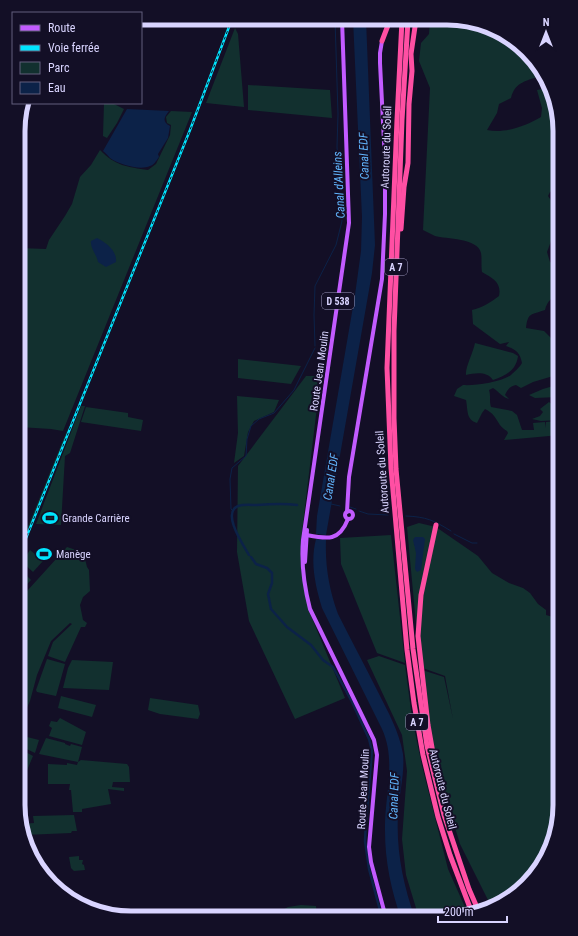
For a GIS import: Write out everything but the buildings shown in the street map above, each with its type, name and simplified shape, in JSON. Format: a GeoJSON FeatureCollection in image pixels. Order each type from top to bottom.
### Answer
{"type":"FeatureCollection","features":[{"type":"Feature","properties":{"kind":"highway"},"geometry":{"type":"LineString","coordinates":[[382,41],[388,25]]}},
{"type":"Feature","properties":{"kind":"highway","name":"Autoroute du Soleil"},"geometry":{"type":"LineString","coordinates":[[402,25],[387,368],[389,440],[420,703],[427,746],[445,820],[477,907]]}},
{"type":"Feature","properties":{"kind":"highway","name":"Autoroute du Soleil"},"geometry":{"type":"LineString","coordinates":[[397,514],[394,418],[396,286],[408,25]]}},
{"type":"Feature","properties":{"kind":"highway"},"geometry":{"type":"LineString","coordinates":[[396,286],[404,187],[409,160],[409,104],[412,71],[411,54],[415,25]]}},
{"type":"Feature","properties":{"kind":"highway","name":"Autoroute du Soleil"},"geometry":{"type":"LineString","coordinates":[[398,524],[407,650],[423,755],[440,825],[470,908]]}},
{"type":"Feature","properties":{"kind":"highway"},"geometry":{"type":"LineString","coordinates":[[436,525],[421,595],[418,636],[428,725],[446,815],[445,820]]}},
{"type":"Feature","properties":{"kind":"main road","name":"Route Jean Moulin"},"geometry":{"type":"LineString","coordinates":[[342,25],[349,223],[305,521],[305,572],[308,592],[318,624],[374,740],[377,755],[369,847],[371,862],[384,911]]}},
{"type":"Feature","properties":{"kind":"main road"},"geometry":{"type":"LineString","coordinates":[[348,519],[345,515],[348,510],[349,477],[383,271],[385,162],[380,63],[382,41]]}},
{"type":"Feature","properties":{"kind":"main road","name":"D 538"},"geometry":{"type":"LineString","coordinates":[[305,537],[311,483]]}},
{"type":"Feature","properties":{"kind":"main road"},"geometry":{"type":"LineString","coordinates":[[305,537],[327,538],[334,537],[339,534],[348,519],[352,518],[354,515],[348,510]]}},
{"type":"Feature","properties":{"kind":"green space"},"geometry":{"type":"Polygon","coordinates":[[[430,25],[461,26],[488,33],[512,47],[531,66],[538,76],[523,82],[513,92],[511,98],[499,104],[497,113],[487,130],[508,130],[541,117],[542,108],[537,90],[545,90],[551,110],[553,124],[553,190],[550,192],[548,196],[553,202],[553,236],[547,252],[550,262],[553,263],[553,297],[545,310],[529,317],[526,328],[544,331],[553,339],[553,376],[533,382],[521,388],[516,385],[512,386],[508,389],[505,395],[509,399],[493,388],[489,390],[491,407],[512,411],[517,415],[522,430],[534,430],[533,423],[545,422],[546,428],[546,422],[553,421],[553,436],[504,440],[508,433],[507,431],[503,429],[490,412],[485,409],[477,423],[473,422],[468,414],[466,400],[454,396],[457,389],[463,385],[474,385],[501,380],[511,375],[522,363],[517,352],[506,346],[509,342],[500,344],[473,324],[472,310],[483,306],[499,296],[500,291],[498,284],[482,272],[481,253],[479,248],[468,242],[435,236],[423,230],[430,88],[419,61],[421,43],[429,34],[430,25]]]}},
{"type":"Feature","properties":{"kind":"green space"},"geometry":{"type":"Polygon","coordinates":[[[235,28],[238,34],[244,107],[206,103],[235,28]]]}},
{"type":"Feature","properties":{"kind":"green space"},"geometry":{"type":"Polygon","coordinates":[[[248,85],[330,90],[332,118],[248,110],[248,85]]]}},
{"type":"Feature","properties":{"kind":"green space"},"geometry":{"type":"Polygon","coordinates":[[[104,104],[114,104],[124,109],[107,138],[103,136],[104,104]]]}},
{"type":"Feature","properties":{"kind":"green space"},"geometry":{"type":"Polygon","coordinates":[[[171,111],[192,112],[63,431],[25,427],[25,248],[46,249],[49,240],[72,204],[80,177],[91,165],[100,150],[117,163],[128,167],[148,170],[156,164],[170,135],[171,125],[167,123],[166,117],[171,111]]]}},
{"type":"Feature","properties":{"kind":"green space"},"geometry":{"type":"Polygon","coordinates":[[[475,343],[513,353],[518,356],[513,369],[493,380],[488,375],[484,374],[477,373],[466,375],[475,343]]]}},
{"type":"Feature","properties":{"kind":"green space"},"geometry":{"type":"Polygon","coordinates":[[[238,359],[301,366],[291,384],[238,378],[238,359]]]}},
{"type":"Feature","properties":{"kind":"green space"},"geometry":{"type":"Polygon","coordinates":[[[306,376],[322,376],[302,532],[301,568],[309,611],[345,698],[295,719],[249,621],[237,552],[238,466],[306,376]]]}},
{"type":"Feature","properties":{"kind":"green space"},"geometry":{"type":"Polygon","coordinates":[[[553,386],[553,397],[535,398],[529,395],[553,386]]]}},
{"type":"Feature","properties":{"kind":"green space"},"geometry":{"type":"Polygon","coordinates":[[[237,396],[279,400],[274,412],[254,421],[248,432],[244,456],[234,463],[238,433],[237,396]]]}},
{"type":"Feature","properties":{"kind":"green space"},"geometry":{"type":"Polygon","coordinates":[[[549,402],[553,405],[553,420],[541,421],[532,419],[540,416],[543,412],[540,409],[549,402]]]}},
{"type":"Feature","properties":{"kind":"green space"},"geometry":{"type":"Polygon","coordinates":[[[81,406],[85,406],[70,453],[65,456],[61,525],[36,524],[81,406]]]}},
{"type":"Feature","properties":{"kind":"green space"},"geometry":{"type":"Polygon","coordinates":[[[86,407],[128,413],[128,417],[143,420],[141,431],[81,422],[86,407]]]}},
{"type":"Feature","properties":{"kind":"green space"},"geometry":{"type":"Polygon","coordinates":[[[70,423],[25,538],[25,534],[70,423]]]}},
{"type":"Feature","properties":{"kind":"green space"},"geometry":{"type":"Polygon","coordinates":[[[419,523],[436,527],[478,556],[492,573],[530,593],[538,604],[546,610],[546,615],[553,617],[553,812],[551,826],[542,852],[527,875],[512,889],[489,902],[460,844],[435,762],[419,669],[444,677],[453,719],[445,676],[420,667],[407,527],[419,523]]]}},
{"type":"Feature","properties":{"kind":"green space"},"geometry":{"type":"Polygon","coordinates":[[[391,535],[405,663],[377,653],[341,564],[340,538],[391,535]]]}},
{"type":"Feature","properties":{"kind":"green space"},"geometry":{"type":"Polygon","coordinates":[[[67,547],[83,551],[89,570],[90,591],[83,597],[80,605],[83,620],[87,623],[85,627],[81,627],[65,662],[48,656],[53,642],[72,624],[70,623],[51,641],[37,675],[30,701],[25,712],[25,593],[67,547]]]}},
{"type":"Feature","properties":{"kind":"green space"},"geometry":{"type":"Polygon","coordinates":[[[30,550],[43,561],[33,572],[25,565],[25,558],[30,550]]]}},
{"type":"Feature","properties":{"kind":"green space"},"geometry":{"type":"Polygon","coordinates":[[[25,574],[31,580],[25,586],[25,574]]]}},
{"type":"Feature","properties":{"kind":"green space"},"geometry":{"type":"Polygon","coordinates":[[[379,656],[405,665],[412,718],[422,766],[448,869],[466,909],[454,911],[417,911],[406,875],[402,839],[407,771],[402,735],[367,660],[379,656]]]}},
{"type":"Feature","properties":{"kind":"green space"},"geometry":{"type":"Polygon","coordinates":[[[47,659],[65,664],[56,696],[37,692],[36,690],[47,659]]]}},
{"type":"Feature","properties":{"kind":"green space"},"geometry":{"type":"Polygon","coordinates":[[[72,660],[113,662],[109,690],[63,688],[68,668],[72,660]]]}},
{"type":"Feature","properties":{"kind":"green space"},"geometry":{"type":"Polygon","coordinates":[[[61,696],[96,705],[92,717],[58,708],[61,696]]]}},
{"type":"Feature","properties":{"kind":"green space"},"geometry":{"type":"Polygon","coordinates":[[[150,698],[198,705],[200,714],[198,719],[160,714],[148,710],[150,698]]]}},
{"type":"Feature","properties":{"kind":"green space"},"geometry":{"type":"Polygon","coordinates":[[[60,718],[86,732],[82,745],[49,736],[52,728],[49,726],[51,721],[57,722],[60,718]]]}},
{"type":"Feature","properties":{"kind":"green space"},"geometry":{"type":"Polygon","coordinates":[[[25,736],[39,740],[35,753],[25,748],[25,736]]]}},
{"type":"Feature","properties":{"kind":"green space"},"geometry":{"type":"Polygon","coordinates":[[[46,738],[65,743],[70,746],[71,744],[82,747],[78,762],[39,754],[46,738]]]}},
{"type":"Feature","properties":{"kind":"green space"},"geometry":{"type":"Polygon","coordinates":[[[25,752],[33,756],[25,775],[25,752]]]}},
{"type":"Feature","properties":{"kind":"green space"},"geometry":{"type":"Polygon","coordinates":[[[81,760],[127,764],[129,767],[130,782],[113,782],[112,787],[124,788],[124,791],[108,789],[111,804],[82,809],[82,812],[73,812],[71,790],[69,790],[70,784],[48,784],[48,764],[67,765],[67,763],[77,765],[81,760]]]}},
{"type":"Feature","properties":{"kind":"green space"},"geometry":{"type":"Polygon","coordinates":[[[74,815],[77,831],[72,831],[71,833],[30,835],[27,824],[34,823],[33,816],[74,815]]]}},
{"type":"Feature","properties":{"kind":"green space"},"geometry":{"type":"Polygon","coordinates":[[[79,856],[79,860],[83,860],[82,864],[84,865],[85,870],[74,871],[71,868],[69,857],[79,856]]]}},
{"type":"Feature","properties":{"kind":"green space"},"geometry":{"type":"Polygon","coordinates":[[[301,905],[316,906],[316,911],[281,911],[288,907],[301,905]]]}},
{"type":"Feature","properties":{"kind":"water","name":"Canal EDF"},"geometry":{"type":"Polygon","coordinates":[[[353,25],[366,25],[375,245],[372,273],[326,535],[316,534],[317,516],[355,295],[361,251],[362,217],[353,25]]]}},
{"type":"Feature","properties":{"kind":"water"},"geometry":{"type":"Polygon","coordinates":[[[127,109],[169,111],[165,119],[166,123],[170,126],[168,138],[158,154],[159,157],[155,163],[146,167],[135,167],[118,162],[110,158],[103,151],[127,109]]]}},
{"type":"Feature","properties":{"kind":"water"},"geometry":{"type":"Polygon","coordinates":[[[97,238],[113,250],[116,262],[106,267],[98,262],[91,244],[91,241],[97,238]]]}},
{"type":"Feature","properties":{"kind":"water"},"geometry":{"type":"Polygon","coordinates":[[[415,537],[423,537],[425,539],[421,570],[417,572],[415,569],[416,553],[413,540],[415,537]]]}},
{"type":"Feature","properties":{"kind":"water","name":"Canal EDF"},"geometry":{"type":"Polygon","coordinates":[[[316,539],[326,540],[328,577],[338,614],[389,714],[401,746],[403,754],[403,769],[398,814],[398,841],[401,867],[413,911],[399,911],[387,864],[385,818],[389,780],[389,754],[386,741],[382,729],[322,608],[314,574],[314,548],[316,539]]]}},
{"type":"Feature","properties":{"kind":"waterway","name":"Canal d'Alleins"},"geometry":{"type":"LineString","coordinates":[[315,346],[315,286],[336,245],[342,221],[337,147],[338,114],[335,25]]}},
{"type":"Feature","properties":{"kind":"waterway","name":"Canal d'Alleins"},"geometry":{"type":"LineString","coordinates":[[233,511],[231,509],[230,479],[232,468],[246,456],[247,439],[251,426],[259,419],[274,413],[294,390],[315,348]]}},
{"type":"Feature","properties":{"kind":"waterway"},"geometry":{"type":"LineString","coordinates":[[331,504],[340,506]]}},
{"type":"Feature","properties":{"kind":"waterway"},"geometry":{"type":"LineString","coordinates":[[249,555],[235,530],[232,515],[233,510],[238,506],[245,505],[297,505]]}},
{"type":"Feature","properties":{"kind":"waterway"},"geometry":{"type":"LineString","coordinates":[[350,507],[356,509]]}},
{"type":"Feature","properties":{"kind":"waterway"},"geometry":{"type":"LineString","coordinates":[[359,511],[368,514],[388,515]]}},
{"type":"Feature","properties":{"kind":"waterway"},"geometry":{"type":"LineString","coordinates":[[406,516],[430,520],[451,531]]}},
{"type":"Feature","properties":{"kind":"waterway"},"geometry":{"type":"LineString","coordinates":[[454,534],[472,543],[477,543]]}},
{"type":"Feature","properties":{"kind":"waterway"},"geometry":{"type":"LineString","coordinates":[[251,557],[256,564],[267,568],[272,573],[272,583],[268,594],[271,609],[287,627],[311,645],[323,660],[333,667],[352,702],[369,739],[372,751],[365,841],[369,869],[380,911]]}},
{"type":"Feature","properties":{"kind":"railway"},"geometry":{"type":"LineString","coordinates":[[25,541],[190,130],[230,25]]}},
{"type":"Feature","properties":{"kind":"place","name":"Grande Carrière"},"geometry":{"type":"Point","coordinates":[50,518]}},
{"type":"Feature","properties":{"kind":"place","name":"Manège"},"geometry":{"type":"Point","coordinates":[44,554]}}]}
